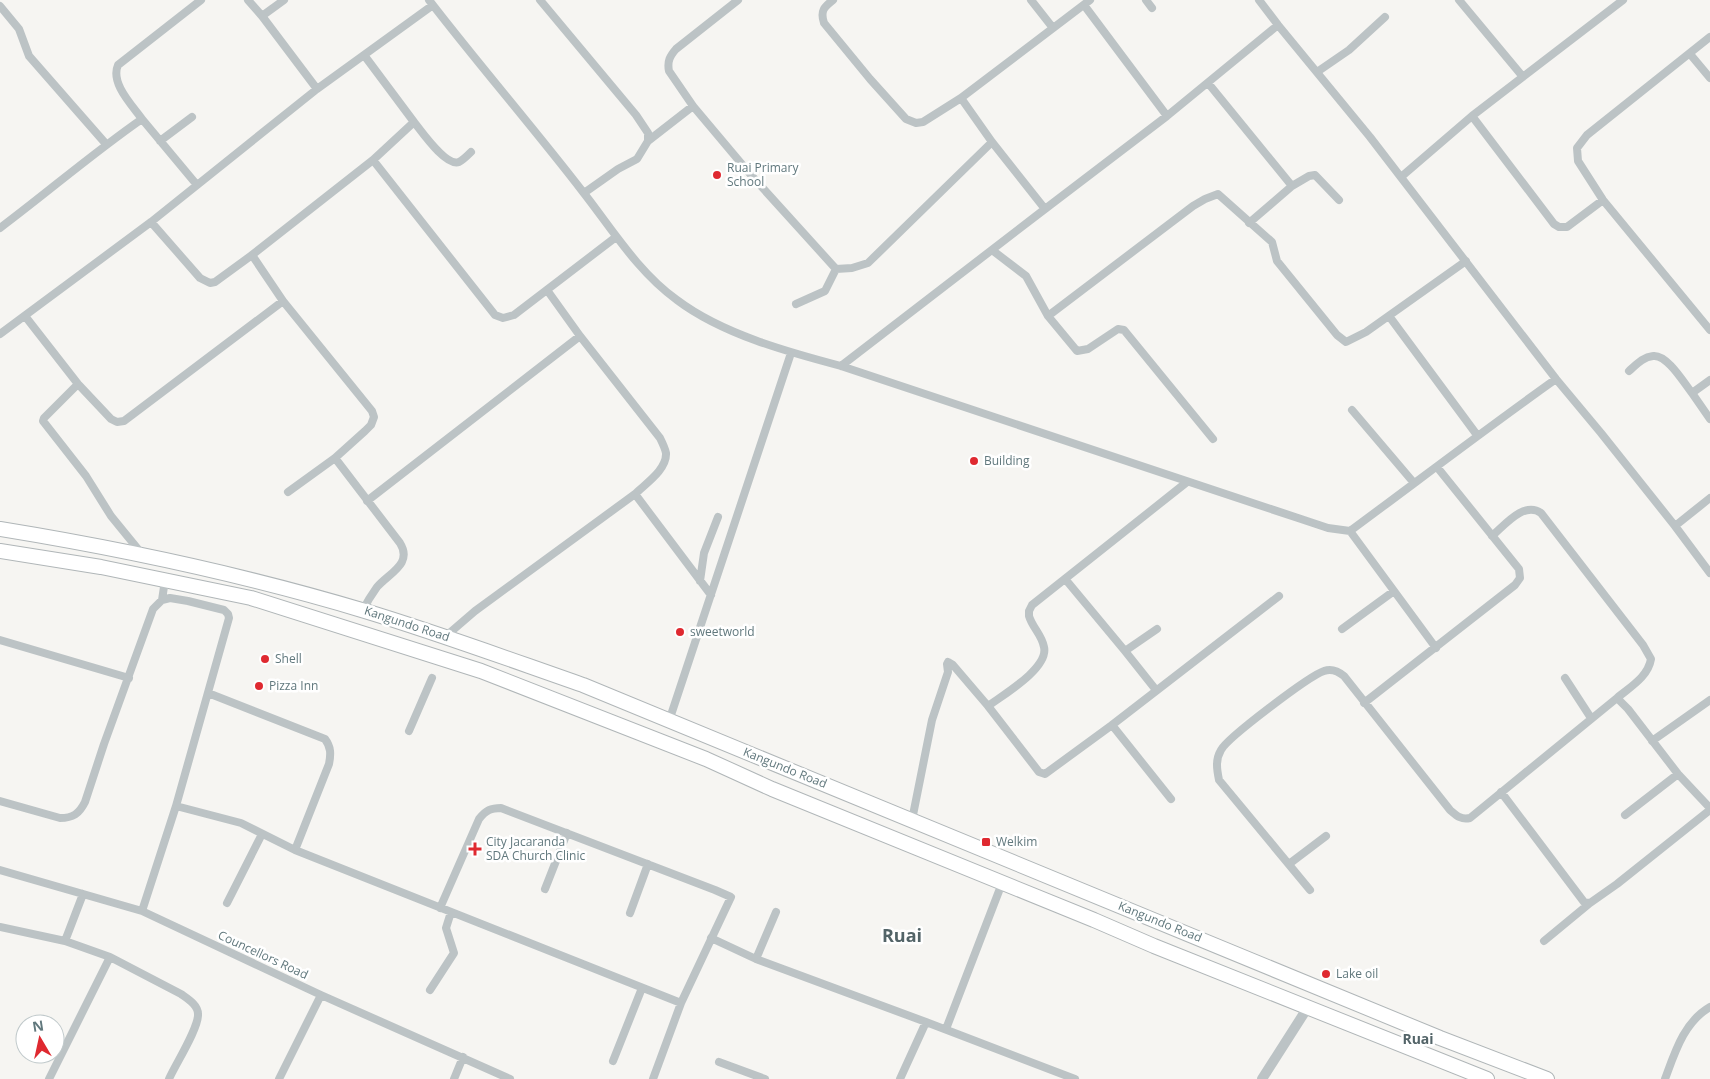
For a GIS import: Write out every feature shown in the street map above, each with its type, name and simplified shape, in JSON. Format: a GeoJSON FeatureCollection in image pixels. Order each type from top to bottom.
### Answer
{"type":"FeatureCollection","features":[{"type":"Feature","properties":{"kind":"highway","name":"Kangundo Road"},"geometry":{"type":"LineString","coordinates":[[0,529],[75,541],[255,580],[363,610],[446,636],[583,686],[1440,1038],[1548,1079]]}},
{"type":"Feature","properties":{"kind":"highway"},"geometry":{"type":"LineString","coordinates":[[100,547],[101,567]]}},
{"type":"Feature","properties":{"kind":"highway","name":"Kangundo Road"},"geometry":{"type":"LineString","coordinates":[[0,551],[101,567],[251,598],[481,671],[706,759],[772,789],[1154,946],[1487,1079]]}},
{"type":"Feature","properties":{"kind":"highway"},"geometry":{"type":"LineString","coordinates":[[202,588],[207,569]]}},
{"type":"Feature","properties":{"kind":"highway"},"geometry":{"type":"LineString","coordinates":[[251,598],[255,580]]}},
{"type":"Feature","properties":{"kind":"street"},"geometry":{"type":"LineString","coordinates":[[197,186],[142,119],[118,82],[116,69],[118,65],[201,0]]}},
{"type":"Feature","properties":{"kind":"street"},"geometry":{"type":"LineString","coordinates":[[248,0],[317,89]]}},
{"type":"Feature","properties":{"kind":"street"},"geometry":{"type":"LineString","coordinates":[[262,16],[284,0]]}},
{"type":"Feature","properties":{"kind":"street"},"geometry":{"type":"LineString","coordinates":[[540,0],[636,115],[648,134],[648,141]]}},
{"type":"Feature","properties":{"kind":"street"},"geometry":{"type":"LineString","coordinates":[[738,0],[676,49],[668,64],[669,71],[693,106],[751,175],[836,269]]}},
{"type":"Feature","properties":{"kind":"street"},"geometry":{"type":"LineString","coordinates":[[833,0],[824,7],[822,13],[824,23],[870,79],[910,122],[922,122],[961,98],[1087,2],[1167,116]]}},
{"type":"Feature","properties":{"kind":"street"},"geometry":{"type":"LineString","coordinates":[[1031,0],[1053,28]]}},
{"type":"Feature","properties":{"kind":"street"},"geometry":{"type":"LineString","coordinates":[[1146,0],[1152,8]]}},
{"type":"Feature","properties":{"kind":"street"},"geometry":{"type":"LineString","coordinates":[[1259,0],[1401,177],[1710,573]]}},
{"type":"Feature","properties":{"kind":"street"},"geometry":{"type":"LineString","coordinates":[[1459,0],[1523,77]]}},
{"type":"Feature","properties":{"kind":"street"},"geometry":{"type":"LineString","coordinates":[[1401,177],[1472,116],[1623,0]]}},
{"type":"Feature","properties":{"kind":"street"},"geometry":{"type":"LineString","coordinates":[[0,334],[151,222],[317,89],[431,2],[584,193],[616,237],[648,274],[676,300],[698,314],[724,327],[791,352],[841,366],[1328,528],[1350,531],[1556,378]]}},
{"type":"Feature","properties":{"kind":"street"},"geometry":{"type":"LineString","coordinates":[[0,6],[19,29],[29,56],[106,144]]}},
{"type":"Feature","properties":{"kind":"street"},"geometry":{"type":"LineString","coordinates":[[1317,72],[1349,50],[1385,17]]}},
{"type":"Feature","properties":{"kind":"street"},"geometry":{"type":"LineString","coordinates":[[841,366],[1167,116],[1278,25]]}},
{"type":"Feature","properties":{"kind":"street"},"geometry":{"type":"LineString","coordinates":[[1710,37],[1587,135],[1577,148],[1578,161],[1602,200],[1710,330]]}},
{"type":"Feature","properties":{"kind":"street"},"geometry":{"type":"LineString","coordinates":[[1690,54],[1710,78]]}},
{"type":"Feature","properties":{"kind":"street"},"geometry":{"type":"LineString","coordinates":[[364,55],[439,152],[453,163],[460,162],[471,152]]}},
{"type":"Feature","properties":{"kind":"street"},"geometry":{"type":"LineString","coordinates":[[1208,83],[1292,186]]}},
{"type":"Feature","properties":{"kind":"street"},"geometry":{"type":"LineString","coordinates":[[961,98],[992,142],[1044,209]]}},
{"type":"Feature","properties":{"kind":"street"},"geometry":{"type":"LineString","coordinates":[[584,193],[618,169],[637,159],[648,141],[693,106]]}},
{"type":"Feature","properties":{"kind":"street"},"geometry":{"type":"LineString","coordinates":[[1472,116],[1554,224],[1559,227],[1567,227],[1602,200]]}},
{"type":"Feature","properties":{"kind":"street"},"geometry":{"type":"LineString","coordinates":[[160,141],[192,117]]}},
{"type":"Feature","properties":{"kind":"street"},"geometry":{"type":"LineString","coordinates":[[0,228],[106,144],[142,119]]}},
{"type":"Feature","properties":{"kind":"street"},"geometry":{"type":"LineString","coordinates":[[151,222],[200,278],[204,281],[214,282],[252,255],[373,160],[414,122]]}},
{"type":"Feature","properties":{"kind":"street"},"geometry":{"type":"LineString","coordinates":[[836,269],[852,268],[868,263],[992,142]]}},
{"type":"Feature","properties":{"kind":"street"},"geometry":{"type":"LineString","coordinates":[[373,160],[495,315],[503,318],[514,315],[616,237]]}},
{"type":"Feature","properties":{"kind":"street"},"geometry":{"type":"LineString","coordinates":[[1249,223],[1292,186],[1309,176],[1314,175],[1321,180],[1339,200]]}},
{"type":"Feature","properties":{"kind":"street"},"geometry":{"type":"LineString","coordinates":[[1048,316],[1205,199],[1218,194],[1231,203],[1249,223],[1272,242],[1277,261],[1337,335],[1346,342],[1366,332],[1390,316],[1466,261]]}},
{"type":"Feature","properties":{"kind":"street"},"geometry":{"type":"LineString","coordinates":[[992,250],[1026,276],[1048,316],[1077,351],[1088,349],[1118,329],[1124,330],[1213,439]]}},
{"type":"Feature","properties":{"kind":"street"},"geometry":{"type":"LineString","coordinates":[[252,255],[283,301],[372,411],[374,418],[371,425],[335,458],[288,492]]}},
{"type":"Feature","properties":{"kind":"street"},"geometry":{"type":"LineString","coordinates":[[796,304],[825,291],[836,269]]}},
{"type":"Feature","properties":{"kind":"street"},"geometry":{"type":"LineString","coordinates":[[446,636],[475,611],[635,494],[658,472],[664,462],[666,454],[660,438],[546,290]]}},
{"type":"Feature","properties":{"kind":"street"},"geometry":{"type":"LineString","coordinates":[[25,316],[78,384],[111,419],[117,422],[124,421],[283,301]]}},
{"type":"Feature","properties":{"kind":"street"},"geometry":{"type":"LineString","coordinates":[[1390,316],[1477,435]]}},
{"type":"Feature","properties":{"kind":"street"},"geometry":{"type":"LineString","coordinates":[[367,501],[580,336]]}},
{"type":"Feature","properties":{"kind":"street"},"geometry":{"type":"LineString","coordinates":[[669,721],[791,352]]}},
{"type":"Feature","properties":{"kind":"street"},"geometry":{"type":"LineString","coordinates":[[1629,371],[1643,359],[1652,356],[1665,359],[1710,419]]}},
{"type":"Feature","properties":{"kind":"street"},"geometry":{"type":"LineString","coordinates":[[1692,393],[1710,380]]}},
{"type":"Feature","properties":{"kind":"street"},"geometry":{"type":"LineString","coordinates":[[78,384],[43,421],[86,476],[111,516],[143,555]]}},
{"type":"Feature","properties":{"kind":"street"},"geometry":{"type":"LineString","coordinates":[[1352,410],[1414,483]]}},
{"type":"Feature","properties":{"kind":"street"},"geometry":{"type":"LineString","coordinates":[[335,458],[400,543],[405,555],[403,562],[378,586],[363,610]]}},
{"type":"Feature","properties":{"kind":"street"},"geometry":{"type":"LineString","coordinates":[[1364,703],[1436,648],[1518,582],[1520,578],[1519,569],[1437,467]]}},
{"type":"Feature","properties":{"kind":"street"},"geometry":{"type":"LineString","coordinates":[[988,706],[1016,686],[1042,660],[1045,653],[1044,646],[1031,621],[1029,611],[1032,605],[1066,580],[1187,482]]}},
{"type":"Feature","properties":{"kind":"street"},"geometry":{"type":"LineString","coordinates":[[635,494],[711,595]]}},
{"type":"Feature","properties":{"kind":"street"},"geometry":{"type":"LineString","coordinates":[[1675,526],[1710,498]]}},
{"type":"Feature","properties":{"kind":"street"},"geometry":{"type":"LineString","coordinates":[[1310,890],[1219,780],[1216,768],[1218,755],[1222,748],[1269,708],[1311,677],[1333,669],[1344,676],[1450,810],[1459,818],[1465,819],[1470,818],[1644,676],[1649,668],[1651,659],[1643,645],[1541,513],[1535,509],[1527,509],[1519,513],[1492,536]]}},
{"type":"Feature","properties":{"kind":"street"},"geometry":{"type":"LineString","coordinates":[[700,581],[704,553],[718,518]]}},
{"type":"Feature","properties":{"kind":"street"},"geometry":{"type":"LineString","coordinates":[[1350,531],[1436,648]]}},
{"type":"Feature","properties":{"kind":"street"},"geometry":{"type":"LineString","coordinates":[[162,600],[165,580]]}},
{"type":"Feature","properties":{"kind":"street"},"geometry":{"type":"LineString","coordinates":[[1066,580],[1156,690]]}},
{"type":"Feature","properties":{"kind":"street"},"geometry":{"type":"LineString","coordinates":[[1342,629],[1394,591]]}},
{"type":"Feature","properties":{"kind":"street"},"geometry":{"type":"LineString","coordinates":[[912,820],[932,720],[948,672],[948,662],[953,665],[988,706],[1039,772],[1043,774],[1112,725],[1279,596]]}},
{"type":"Feature","properties":{"kind":"street"},"geometry":{"type":"LineString","coordinates":[[0,801],[60,818],[76,815],[85,802],[153,609],[162,600],[170,598],[188,600],[224,610],[228,614],[229,623],[176,806],[142,911]]}},
{"type":"Feature","properties":{"kind":"street"},"geometry":{"type":"LineString","coordinates":[[1125,651],[1158,629]]}},
{"type":"Feature","properties":{"kind":"street"},"geometry":{"type":"LineString","coordinates":[[0,640],[129,678]]}},
{"type":"Feature","properties":{"kind":"street"},"geometry":{"type":"LineString","coordinates":[[409,731],[432,678]]}},
{"type":"Feature","properties":{"kind":"street"},"geometry":{"type":"LineString","coordinates":[[1564,678],[1591,718]]}},
{"type":"Feature","properties":{"kind":"street"},"geometry":{"type":"LineString","coordinates":[[208,693],[325,739],[329,745],[331,753],[328,764],[295,850]]}},
{"type":"Feature","properties":{"kind":"street"},"geometry":{"type":"LineString","coordinates":[[1544,941],[1710,809],[1678,774],[1628,709],[1617,698]]}},
{"type":"Feature","properties":{"kind":"street"},"geometry":{"type":"LineString","coordinates":[[1652,741],[1710,700]]}},
{"type":"Feature","properties":{"kind":"street"},"geometry":{"type":"LineString","coordinates":[[1112,725],[1171,799]]}},
{"type":"Feature","properties":{"kind":"street"},"geometry":{"type":"LineString","coordinates":[[1625,815],[1678,774]]}},
{"type":"Feature","properties":{"kind":"street"},"geometry":{"type":"LineString","coordinates":[[1501,792],[1584,902],[1590,903]]}},
{"type":"Feature","properties":{"kind":"street"},"geometry":{"type":"LineString","coordinates":[[176,806],[241,823],[295,850],[681,1003]]}},
{"type":"Feature","properties":{"kind":"street"},"geometry":{"type":"LineString","coordinates":[[440,908],[479,819],[484,812],[491,808],[502,808],[731,897],[681,1003],[653,1079]]}},
{"type":"Feature","properties":{"kind":"street"},"geometry":{"type":"LineString","coordinates":[[545,889],[567,833]]}},
{"type":"Feature","properties":{"kind":"street"},"geometry":{"type":"LineString","coordinates":[[228,903],[262,834]]}},
{"type":"Feature","properties":{"kind":"street"},"geometry":{"type":"LineString","coordinates":[[1289,864],[1326,836]]}},
{"type":"Feature","properties":{"kind":"street"},"geometry":{"type":"LineString","coordinates":[[630,912],[648,864]]}},
{"type":"Feature","properties":{"kind":"street","name":"Councellors Road"},"geometry":{"type":"LineString","coordinates":[[0,870],[142,911],[321,995],[510,1079]]}},
{"type":"Feature","properties":{"kind":"street"},"geometry":{"type":"LineString","coordinates":[[946,1029],[999,891]]}},
{"type":"Feature","properties":{"kind":"street"},"geometry":{"type":"LineString","coordinates":[[65,941],[83,894]]}},
{"type":"Feature","properties":{"kind":"street"},"geometry":{"type":"LineString","coordinates":[[430,990],[454,953],[446,928],[451,912]]}},
{"type":"Feature","properties":{"kind":"street"},"geometry":{"type":"LineString","coordinates":[[756,959],[776,912]]}},
{"type":"Feature","properties":{"kind":"street"},"geometry":{"type":"LineString","coordinates":[[1,930],[65,941],[110,957],[181,994],[192,1002],[197,1008],[196,1026],[168,1079]]}},
{"type":"Feature","properties":{"kind":"street"},"geometry":{"type":"LineString","coordinates":[[711,938],[756,959],[1076,1079]]}},
{"type":"Feature","properties":{"kind":"street"},"geometry":{"type":"LineString","coordinates":[[49,1079],[110,957]]}},
{"type":"Feature","properties":{"kind":"street"},"geometry":{"type":"LineString","coordinates":[[613,1060],[642,988]]}},
{"type":"Feature","properties":{"kind":"street"},"geometry":{"type":"LineString","coordinates":[[279,1079],[321,995]]}},
{"type":"Feature","properties":{"kind":"street"},"geometry":{"type":"LineString","coordinates":[[1262,1079],[1308,1007]]}},
{"type":"Feature","properties":{"kind":"street"},"geometry":{"type":"LineString","coordinates":[[1665,1079],[1677,1046],[1684,1034],[1697,1017],[1710,1007]]}},
{"type":"Feature","properties":{"kind":"street"},"geometry":{"type":"LineString","coordinates":[[900,1079],[926,1022]]}},
{"type":"Feature","properties":{"kind":"street"},"geometry":{"type":"LineString","coordinates":[[454,1079],[463,1057]]}},
{"type":"Feature","properties":{"kind":"street"},"geometry":{"type":"LineString","coordinates":[[719,1062],[765,1079]]}},
{"type":"Feature","properties":{"kind":"place","name":"Ruai Primary School"},"geometry":{"type":"Point","coordinates":[717,175]}},
{"type":"Feature","properties":{"kind":"place","name":"Building"},"geometry":{"type":"Point","coordinates":[974,461]}},
{"type":"Feature","properties":{"kind":"place","name":"sweetworld"},"geometry":{"type":"Point","coordinates":[680,632]}},
{"type":"Feature","properties":{"kind":"place","name":"Shell"},"geometry":{"type":"Point","coordinates":[265,659]}},
{"type":"Feature","properties":{"kind":"place","name":"Pizza Inn"},"geometry":{"type":"Point","coordinates":[259,686]}},
{"type":"Feature","properties":{"kind":"place","name":"Welkim"},"geometry":{"type":"Point","coordinates":[986,842]}},
{"type":"Feature","properties":{"kind":"place","name":"City Jacaranda SDA Church Clinic"},"geometry":{"type":"Point","coordinates":[475,849]}},
{"type":"Feature","properties":{"kind":"place","name":"Lake oil"},"geometry":{"type":"Point","coordinates":[1326,974]}},
{"type":"Feature","properties":{"kind":"district","name":"Ruai"},"geometry":{"type":"Point","coordinates":[902,936]}},
{"type":"Feature","properties":{"kind":"district","name":"Ruai"},"geometry":{"type":"Point","coordinates":[1418,1039]}}]}
